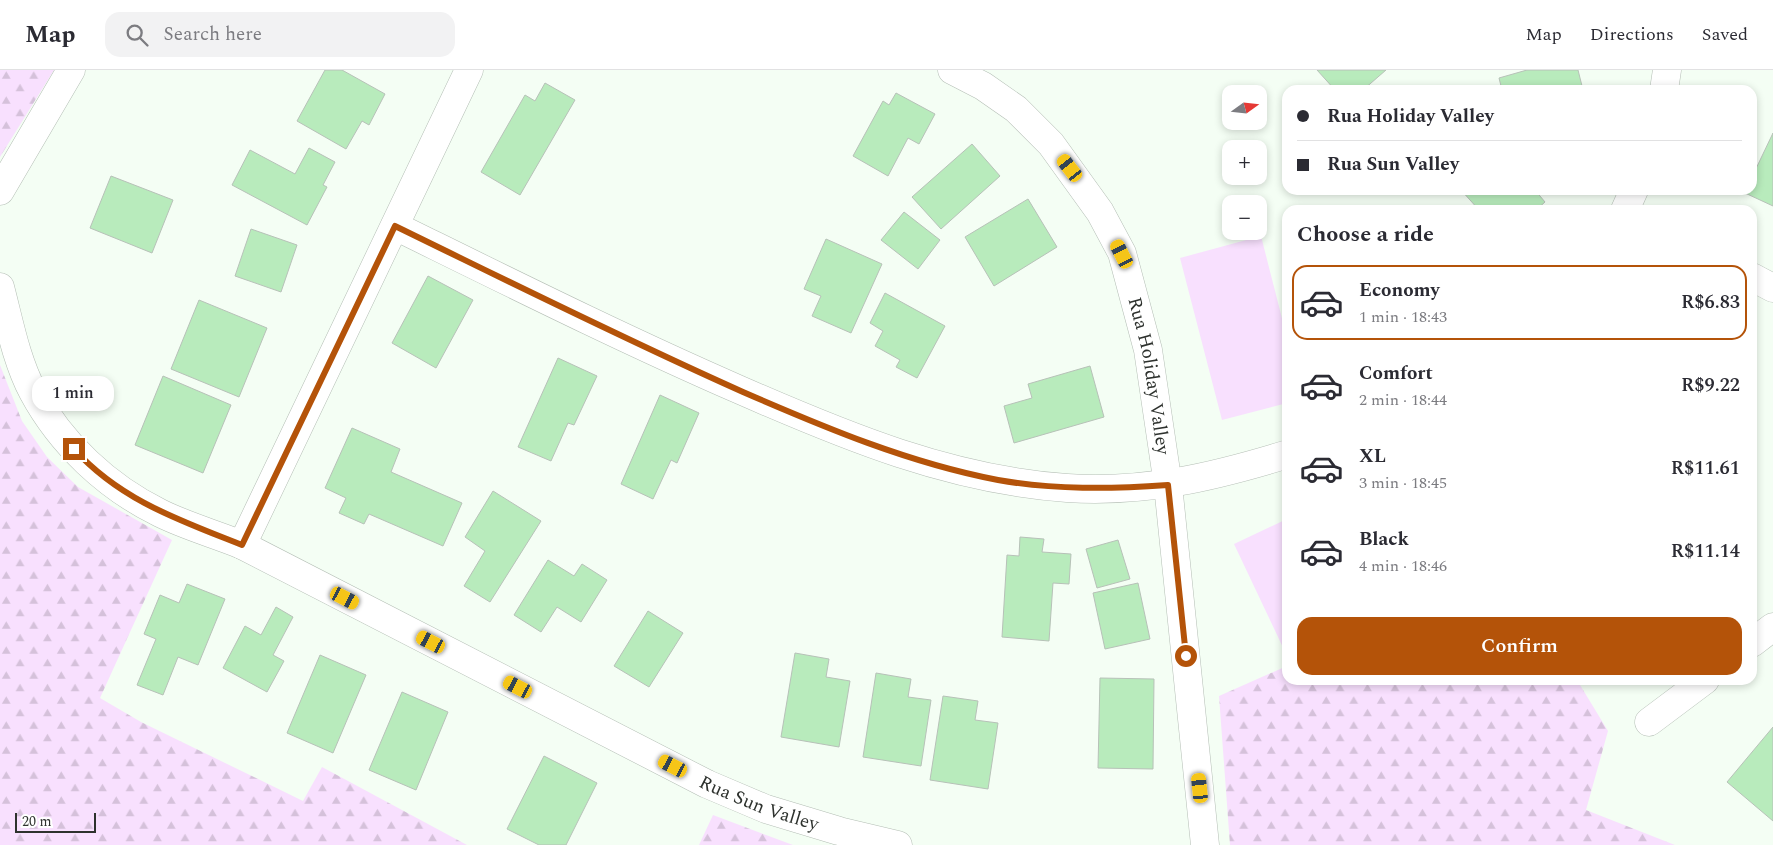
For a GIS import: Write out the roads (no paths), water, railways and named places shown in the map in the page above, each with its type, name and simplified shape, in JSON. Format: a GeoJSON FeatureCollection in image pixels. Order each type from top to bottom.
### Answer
{"type":"FeatureCollection","features":[{"type":"Feature","properties":{"kind":"street"},"geometry":{"type":"LineString","coordinates":[[0,191],[71,70]]}},
{"type":"Feature","properties":{"kind":"street"},"geometry":{"type":"LineString","coordinates":[[242,545],[469,70]]}},
{"type":"Feature","properties":{"kind":"street","name":"Rua Holiday Valley"},"geometry":{"type":"LineString","coordinates":[[952,70],[983,86],[1016,108],[1051,144],[1100,212],[1122,254],[1148,350],[1168,485],[1205,845]]}},
{"type":"Feature","properties":{"kind":"street"},"geometry":{"type":"LineString","coordinates":[[1665,85],[1667,70]]}},
{"type":"Feature","properties":{"kind":"street"},"geometry":{"type":"LineString","coordinates":[[395,226],[675,362],[817,424],[874,446],[938,467],[1000,480],[1068,488],[1126,488],[1168,485],[1241,469],[1282,456]]}},
{"type":"Feature","properties":{"kind":"street"},"geometry":{"type":"LineString","coordinates":[[1757,280],[1773,288]]}},
{"type":"Feature","properties":{"kind":"street","name":"Rua Sun Valley"},"geometry":{"type":"LineString","coordinates":[[0,286],[15,341],[32,390],[55,428],[83,459],[122,491],[160,513],[242,545],[708,784],[766,809],[839,831],[898,845]]}},
{"type":"Feature","properties":{"kind":"street"},"geometry":{"type":"LineString","coordinates":[[1757,640],[1773,627]]}},
{"type":"Feature","properties":{"kind":"street"},"geometry":{"type":"LineString","coordinates":[[1649,722],[1698,685]]}}]}
